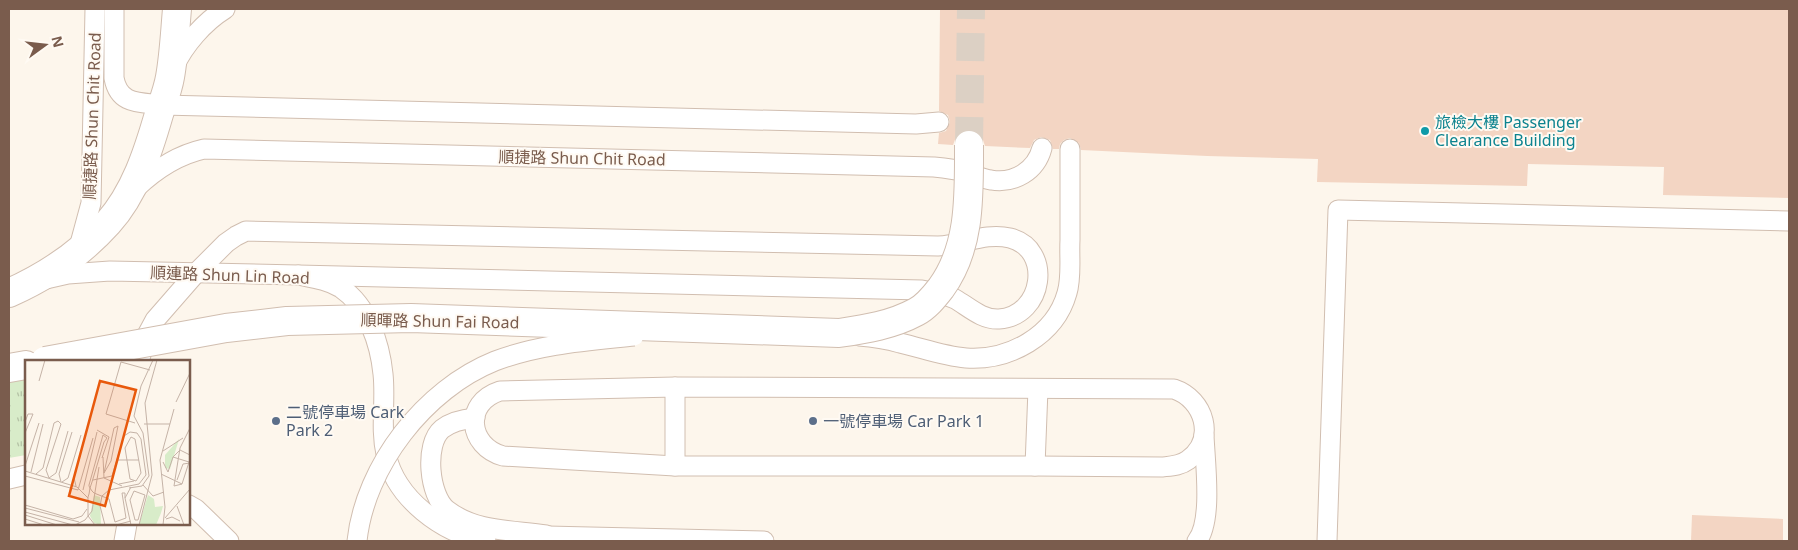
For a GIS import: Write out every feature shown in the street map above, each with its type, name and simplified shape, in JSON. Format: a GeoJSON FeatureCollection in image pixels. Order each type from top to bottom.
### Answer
{"type":"FeatureCollection","features":[{"type":"Feature","properties":{"kind":"street"},"geometry":{"type":"LineString","coordinates":[[10,292],[46,274],[78,252],[108,223],[123,203],[149,146],[170,79],[176,9]]}},
{"type":"Feature","properties":{"kind":"street","name":"順暉路 Shun Fai Road"},"geometry":{"type":"LineString","coordinates":[[50,360],[226,328],[297,321],[411,318],[839,333],[871,329],[918,311],[934,298],[951,275],[960,252],[966,222],[969,189],[969,145]]}},
{"type":"Feature","properties":{"kind":"street"},"geometry":{"type":"LineString","coordinates":[[9,368],[25,365]]}},
{"type":"Feature","properties":{"kind":"lane","name":"順捷路 Shun Chit Road"},"geometry":{"type":"LineString","coordinates":[[78,252],[91,203],[95,9]]}},
{"type":"Feature","properties":{"kind":"lane","name":"順捷路 Shun Chit Road"},"geometry":{"type":"LineString","coordinates":[[114,9],[114,78],[120,95],[130,101],[162,105],[916,124],[939,122]]}},
{"type":"Feature","properties":{"kind":"lane"},"geometry":{"type":"LineString","coordinates":[[170,79],[183,51],[208,22],[225,9]]}},
{"type":"Feature","properties":{"kind":"lane","name":"順捷路 Shun Chit Road"},"geometry":{"type":"LineString","coordinates":[[123,203],[142,183],[171,161],[190,152],[204,149],[934,167],[958,170],[992,180],[1001,180],[1020,176],[1029,171],[1040,157],[1042,148]]}},
{"type":"Feature","properties":{"kind":"lane","name":"順暉路 Shun Fai Road"},"geometry":{"type":"LineString","coordinates":[[839,333],[882,339],[945,355],[967,358],[988,358],[1004,354],[1021,348],[1036,338],[1050,326],[1059,312],[1067,293],[1069,270],[1070,149]]}},
{"type":"Feature","properties":{"kind":"lane"},"geometry":{"type":"LineString","coordinates":[[1327,541],[1338,210],[1789,221]]}},
{"type":"Feature","properties":{"kind":"lane"},"geometry":{"type":"LineString","coordinates":[[139,360],[148,333],[155,320],[226,242],[246,231],[938,246],[959,244],[976,238],[999,236],[1012,238],[1030,252],[1035,262],[1038,286],[1035,295],[1020,312],[1009,318],[997,319],[985,317],[944,295],[922,290],[298,275]]}},
{"type":"Feature","properties":{"kind":"lane","name":"順連路 Shun Lin Road"},"geometry":{"type":"LineString","coordinates":[[10,292],[55,276],[88,272],[298,275],[328,282],[340,288],[358,304],[374,335],[380,354],[383,375],[383,433],[386,454],[392,471],[402,489],[420,508],[440,523],[462,535],[486,541]]}},
{"type":"Feature","properties":{"kind":"lane"},"geometry":{"type":"LineString","coordinates":[[357,541],[364,507],[374,481],[390,451],[405,430],[424,410],[447,390],[471,374],[494,362],[558,344],[707,328]]}},
{"type":"Feature","properties":{"kind":"lane"},"geometry":{"type":"LineString","coordinates":[[674,387],[675,466]]}},
{"type":"Feature","properties":{"kind":"lane"},"geometry":{"type":"LineString","coordinates":[[1197,541],[1207,507],[1204,434],[1203,416],[1197,405],[1189,397],[1174,389],[674,387],[500,391],[484,400],[474,418],[474,428],[482,444],[503,456],[675,466],[1162,467],[1175,466],[1187,461],[1200,446],[1204,434]]}},
{"type":"Feature","properties":{"kind":"lane"},"geometry":{"type":"LineString","coordinates":[[1035,466],[1038,389]]}},
{"type":"Feature","properties":{"kind":"lane"},"geometry":{"type":"LineString","coordinates":[[474,418],[462,420],[442,429],[432,448],[432,472],[435,490],[445,509],[463,520],[480,526],[538,538],[764,541]]}},
{"type":"Feature","properties":{"kind":"lane"},"geometry":{"type":"LineString","coordinates":[[9,479],[25,475]]}},
{"type":"Feature","properties":{"kind":"lane"},"geometry":{"type":"LineString","coordinates":[[190,506],[229,541]]}},
{"type":"Feature","properties":{"kind":"lane"},"geometry":{"type":"LineString","coordinates":[[124,541],[126,525]]}},
{"type":"Feature","properties":{"kind":"green space"},"geometry":{"type":"Polygon","coordinates":[[[25,364],[25,455],[9,458],[9,367],[25,364]]]}},
{"type":"Feature","properties":{"kind":"building"},"geometry":{"type":"Polygon","coordinates":[[[940,9],[1789,9],[1789,198],[1663,195],[1664,167],[1528,164],[1527,186],[1317,182],[1318,159],[1081,150],[1079,143],[1070,138],[1060,144],[1059,149],[1053,149],[1050,140],[1041,137],[1034,140],[1030,148],[985,146],[982,137],[977,132],[969,129],[961,132],[956,137],[953,145],[938,144],[939,133],[946,131],[950,122],[948,115],[939,111],[940,9]]]}},
{"type":"Feature","properties":{"kind":"building"},"geometry":{"type":"Polygon","coordinates":[[[1692,515],[1783,519],[1783,541],[1691,541],[1692,515]]]}},
{"type":"Feature","properties":{"kind":"tunnel"},"geometry":{"type":"LineString","coordinates":[[969,145],[971,9]]}},
{"type":"Feature","properties":{"kind":"place","name":"旅檢大樓 Passenger Clearance Building"},"geometry":{"type":"Point","coordinates":[1425,131]}},
{"type":"Feature","properties":{"kind":"place","name":"二號停車場 Cark Park 2"},"geometry":{"type":"Point","coordinates":[276,421]}},
{"type":"Feature","properties":{"kind":"place","name":"一號停車場 Car Park 1"},"geometry":{"type":"Point","coordinates":[813,421]}}]}
